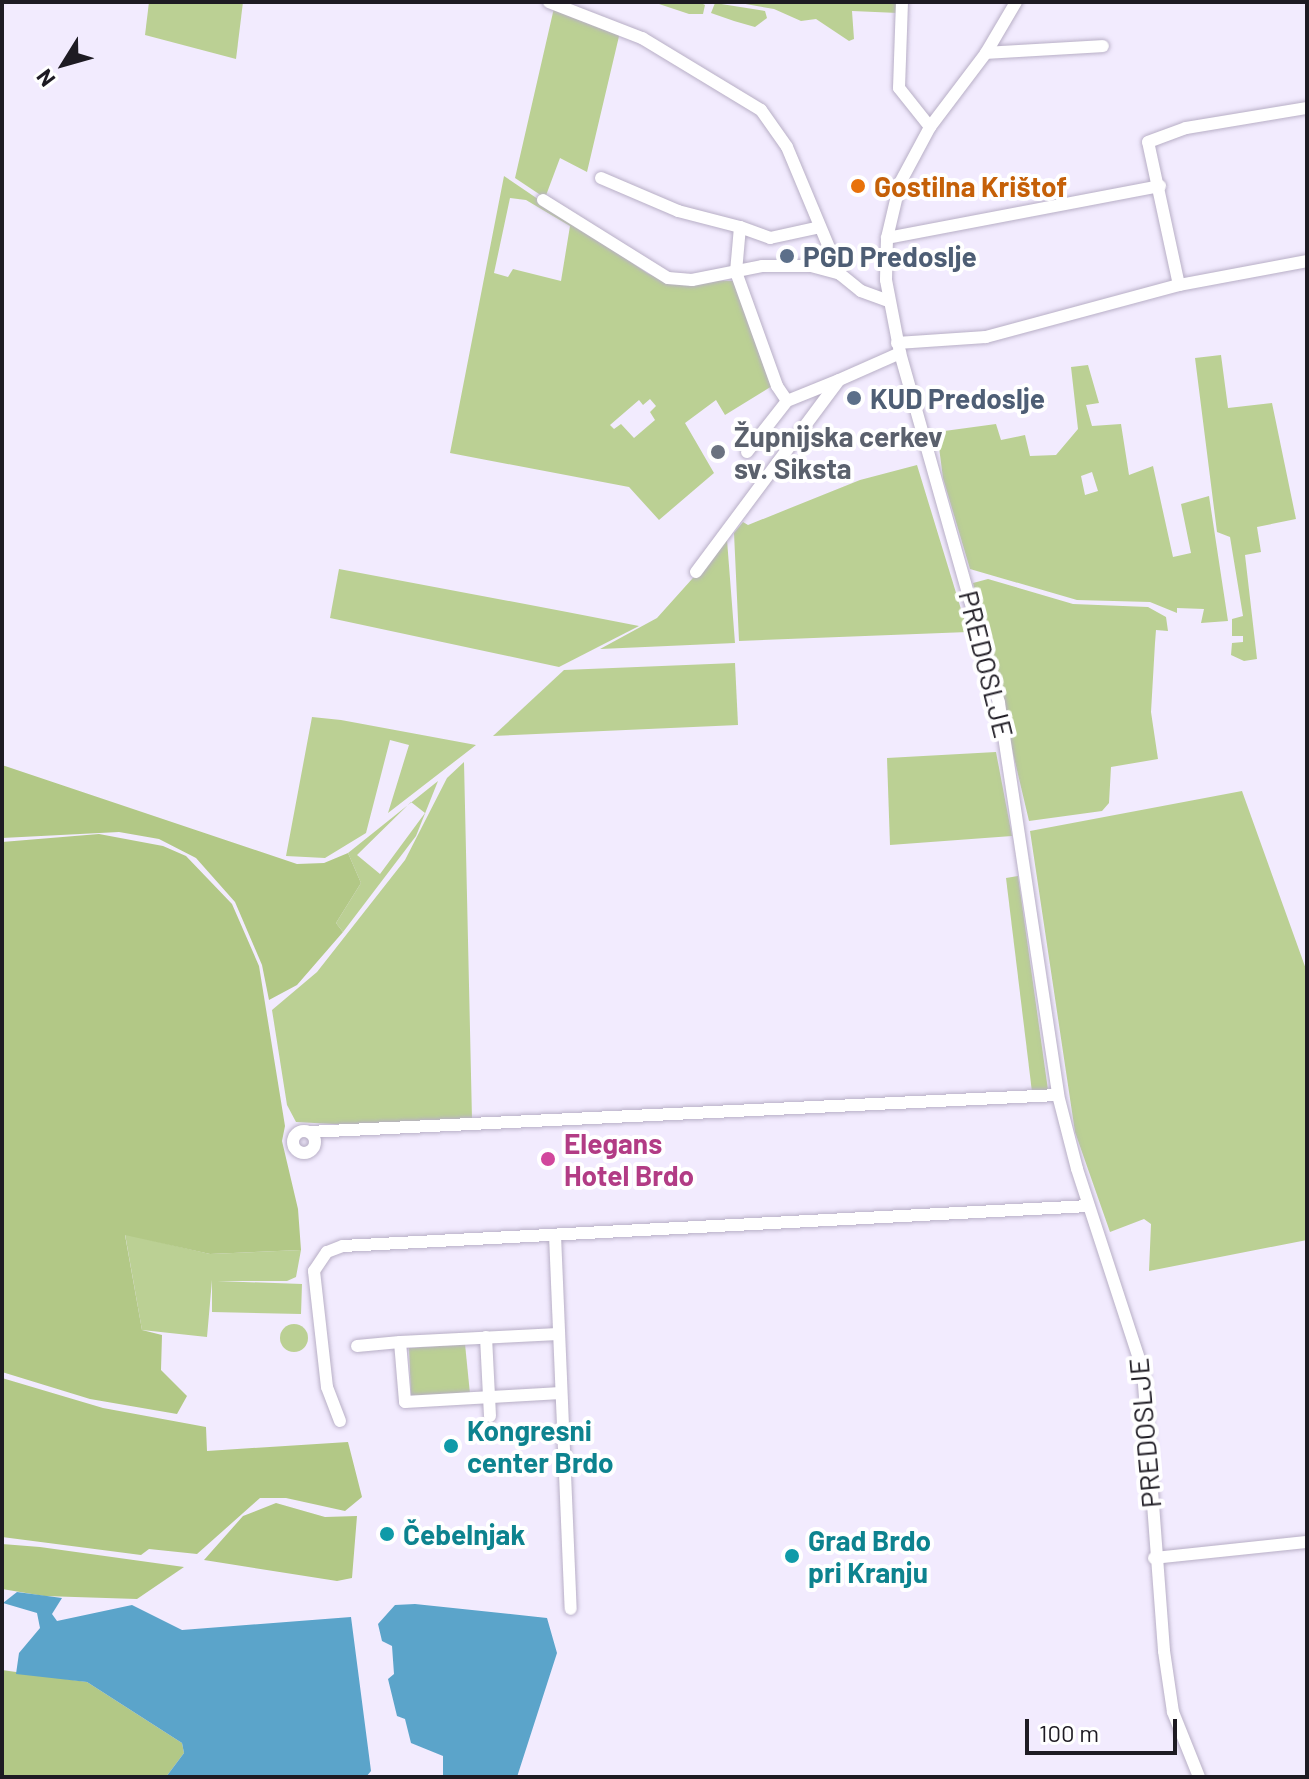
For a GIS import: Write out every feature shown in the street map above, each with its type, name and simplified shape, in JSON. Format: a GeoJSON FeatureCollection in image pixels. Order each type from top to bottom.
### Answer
{"type":"FeatureCollection","features":[{"type":"Feature","properties":{"kind":"street"},"geometry":{"type":"LineString","coordinates":[[549,2],[642,38],[751,102],[783,140],[840,274]]}},
{"type":"Feature","properties":{"kind":"street"},"geometry":{"type":"LineString","coordinates":[[902,2],[899,88],[930,127]]}},
{"type":"Feature","properties":{"kind":"street","name":"PREDOSLJE"},"geometry":{"type":"LineString","coordinates":[[1016,2],[986,53],[930,127],[900,183],[887,238],[889,301],[899,348],[999,703],[1058,1095],[1088,1206],[1143,1371],[1154,1558],[1173,1712],[1199,1777]]}},
{"type":"Feature","properties":{"kind":"street"},"geometry":{"type":"LineString","coordinates":[[986,53],[1103,46]]}},
{"type":"Feature","properties":{"kind":"street"},"geometry":{"type":"LineString","coordinates":[[1179,285],[1160,186],[1148,142],[1157,137],[1307,108]]}},
{"type":"Feature","properties":{"kind":"street"},"geometry":{"type":"LineString","coordinates":[[601,178],[678,211],[770,238],[820,227]]}},
{"type":"Feature","properties":{"kind":"street"},"geometry":{"type":"LineString","coordinates":[[887,238],[1160,186]]}},
{"type":"Feature","properties":{"kind":"street"},"geometry":{"type":"LineString","coordinates":[[543,200],[668,278],[811,266],[840,274],[861,291],[889,301]]}},
{"type":"Feature","properties":{"kind":"street"},"geometry":{"type":"LineString","coordinates":[[740,227],[736,272],[787,401]]}},
{"type":"Feature","properties":{"kind":"street"},"geometry":{"type":"LineString","coordinates":[[747,452],[787,401],[839,380],[899,348],[986,337],[1179,285],[1307,261]]}},
{"type":"Feature","properties":{"kind":"street"},"geometry":{"type":"LineString","coordinates":[[696,572],[839,380]]}},
{"type":"Feature","properties":{"kind":"street"},"geometry":{"type":"LineString","coordinates":[[312,1137],[339,1130],[1058,1095]]}},
{"type":"Feature","properties":{"kind":"street"},"geometry":{"type":"LineString","coordinates":[[340,1421],[327,1387],[314,1297],[314,1271],[327,1252],[343,1246],[1088,1206]]}},
{"type":"Feature","properties":{"kind":"street"},"geometry":{"type":"LineString","coordinates":[[555,1235],[571,1609]]}},
{"type":"Feature","properties":{"kind":"street"},"geometry":{"type":"LineString","coordinates":[[357,1346],[558,1334]]}},
{"type":"Feature","properties":{"kind":"street"},"geometry":{"type":"LineString","coordinates":[[486,1337],[490,1416]]}},
{"type":"Feature","properties":{"kind":"street"},"geometry":{"type":"LineString","coordinates":[[400,1342],[405,1402],[561,1393]]}},
{"type":"Feature","properties":{"kind":"street"},"geometry":{"type":"LineString","coordinates":[[1154,1558],[1307,1542]]}},
{"type":"Feature","properties":{"kind":"green space"},"geometry":{"type":"Polygon","coordinates":[[[149,2],[243,2],[236,59],[145,35],[149,2]]]}},
{"type":"Feature","properties":{"kind":"green space"},"geometry":{"type":"Polygon","coordinates":[[[653,2],[699,2],[705,5],[703,14],[689,14],[653,2]]]}},
{"type":"Feature","properties":{"kind":"green space"},"geometry":{"type":"Polygon","coordinates":[[[734,2],[899,2],[898,13],[852,11],[854,39],[849,41],[816,19],[801,21],[774,9],[734,2]]]}},
{"type":"Feature","properties":{"kind":"green space"},"geometry":{"type":"Polygon","coordinates":[[[715,3],[765,11],[767,18],[755,27],[734,21],[711,13],[715,3]]]}},
{"type":"Feature","properties":{"kind":"green space"},"geometry":{"type":"Polygon","coordinates":[[[554,8],[620,32],[587,172],[560,158],[545,198],[515,178],[554,8]]]}},
{"type":"Feature","properties":{"kind":"green space"},"geometry":{"type":"Polygon","coordinates":[[[504,176],[660,279],[734,281],[772,386],[725,415],[716,400],[685,423],[714,473],[659,520],[629,487],[450,453],[504,176]],[[510,198],[494,273],[508,277],[513,269],[561,281],[570,226],[526,200],[510,198]],[[650,399],[643,405],[639,400],[610,425],[614,429],[621,424],[634,438],[655,420],[650,412],[656,406],[650,399]]]}},
{"type":"Feature","properties":{"kind":"green space"},"geometry":{"type":"Polygon","coordinates":[[[1221,355],[1228,408],[1272,403],[1296,519],[1257,527],[1261,552],[1245,555],[1257,659],[1244,661],[1231,655],[1232,643],[1243,642],[1243,636],[1232,636],[1232,619],[1243,616],[1230,537],[1217,532],[1195,358],[1221,355]]]}},
{"type":"Feature","properties":{"kind":"green space"},"geometry":{"type":"Polygon","coordinates":[[[1088,365],[1099,403],[1086,405],[1092,426],[1121,424],[1129,475],[1153,466],[1173,557],[1191,553],[1181,504],[1209,496],[1228,621],[1201,623],[1204,609],[1177,608],[1177,613],[1150,602],[1077,600],[970,569],[943,478],[937,432],[996,424],[1001,440],[1025,435],[1030,456],[1056,455],[1078,429],[1071,367],[1088,365]],[[1092,472],[1081,476],[1085,495],[1098,491],[1092,472]]]}},
{"type":"Feature","properties":{"kind":"green space"},"geometry":{"type":"Polygon","coordinates":[[[917,465],[968,632],[739,641],[734,533],[743,522],[748,525],[860,480],[917,465]]]}},
{"type":"Feature","properties":{"kind":"green space"},"geometry":{"type":"Polygon","coordinates":[[[727,540],[735,643],[600,649],[657,618],[727,540]]]}},
{"type":"Feature","properties":{"kind":"green space"},"geometry":{"type":"Polygon","coordinates":[[[339,569],[639,626],[559,667],[330,618],[339,569]]]}},
{"type":"Feature","properties":{"kind":"green space"},"geometry":{"type":"Polygon","coordinates":[[[988,579],[1073,604],[1148,607],[1166,617],[1168,631],[1156,630],[1151,712],[1158,759],[1111,767],[1109,803],[1102,811],[1029,821],[973,583],[988,579]]]}},
{"type":"Feature","properties":{"kind":"green space"},"geometry":{"type":"Polygon","coordinates":[[[735,663],[738,725],[493,736],[564,670],[735,663]]]}},
{"type":"Feature","properties":{"kind":"green space"},"geometry":{"type":"Polygon","coordinates":[[[312,717],[476,745],[388,813],[409,745],[390,740],[366,833],[325,858],[286,856],[312,717]]]}},
{"type":"Feature","properties":{"kind":"green space"},"geometry":{"type":"Polygon","coordinates":[[[996,752],[1012,836],[890,845],[887,758],[996,752]]]}},
{"type":"Feature","properties":{"kind":"green space"},"geometry":{"type":"Polygon","coordinates":[[[464,762],[472,1119],[352,1125],[296,1122],[287,1105],[272,1010],[317,972],[405,860],[447,778],[464,762]]]}},
{"type":"Feature","properties":{"kind":"green space"},"geometry":{"type":"Polygon","coordinates":[[[2,765],[297,864],[324,863],[348,853],[361,883],[336,923],[343,932],[297,985],[269,1000],[262,965],[235,902],[196,858],[159,839],[119,832],[2,838],[2,765]]]}},
{"type":"Feature","properties":{"kind":"green space"},"geometry":{"type":"Polygon","coordinates":[[[438,781],[416,836],[343,932],[336,923],[361,883],[348,853],[408,805],[357,855],[380,874],[425,813],[411,802],[438,781]]]}},
{"type":"Feature","properties":{"kind":"green space"},"geometry":{"type":"Polygon","coordinates":[[[1242,791],[1307,972],[1307,1240],[1149,1271],[1151,1224],[1144,1219],[1110,1232],[1075,1132],[1030,831],[1242,791]]]}},
{"type":"Feature","properties":{"kind":"green space"},"geometry":{"type":"Polygon","coordinates":[[[99,834],[163,846],[186,856],[232,904],[259,966],[285,1126],[282,1141],[298,1209],[301,1250],[210,1254],[125,1235],[142,1330],[162,1335],[161,1370],[187,1396],[177,1414],[90,1399],[2,1372],[2,842],[99,834]]]}},
{"type":"Feature","properties":{"kind":"green space"},"geometry":{"type":"Polygon","coordinates":[[[1018,876],[1048,1090],[1032,1092],[1006,878],[1018,876]]]}},
{"type":"Feature","properties":{"kind":"green space"},"geometry":{"type":"Polygon","coordinates":[[[125,1234],[210,1254],[301,1250],[296,1277],[287,1281],[217,1281],[302,1284],[301,1314],[212,1312],[212,1280],[207,1337],[142,1330],[125,1234]]]}},
{"type":"Feature","properties":{"kind":"green space"},"geometry":{"type":"Polygon","coordinates":[[[294,1324],[304,1328],[308,1338],[304,1348],[294,1352],[284,1348],[280,1338],[284,1328],[294,1324]]]}},
{"type":"Feature","properties":{"kind":"green space"},"geometry":{"type":"Polygon","coordinates":[[[465,1344],[470,1394],[411,1396],[409,1348],[465,1344]]]}},
{"type":"Feature","properties":{"kind":"green space"},"geometry":{"type":"Polygon","coordinates":[[[2,1378],[103,1408],[206,1427],[207,1451],[348,1442],[362,1497],[345,1511],[286,1498],[260,1498],[197,1554],[149,1549],[141,1555],[2,1537],[2,1378]]]}},
{"type":"Feature","properties":{"kind":"green space"},"geometry":{"type":"Polygon","coordinates":[[[276,1503],[325,1517],[357,1516],[352,1578],[337,1581],[204,1560],[243,1516],[276,1503]]]}},
{"type":"Feature","properties":{"kind":"green space"},"geometry":{"type":"Polygon","coordinates":[[[2,1544],[184,1567],[137,1599],[44,1596],[2,1589],[2,1544]]]}},
{"type":"Feature","properties":{"kind":"green space"},"geometry":{"type":"Polygon","coordinates":[[[2,1670],[87,1682],[182,1743],[184,1753],[166,1777],[2,1777],[2,1670]]]}},
{"type":"Feature","properties":{"kind":"water"},"geometry":{"type":"Polygon","coordinates":[[[17,1592],[62,1598],[52,1614],[57,1621],[132,1605],[182,1630],[351,1617],[371,1771],[366,1777],[166,1777],[184,1753],[182,1743],[87,1682],[16,1674],[19,1653],[40,1628],[37,1613],[3,1603],[17,1592]]]}},
{"type":"Feature","properties":{"kind":"water"},"geometry":{"type":"Polygon","coordinates":[[[415,1604],[547,1618],[557,1653],[517,1777],[443,1777],[443,1756],[411,1743],[405,1719],[397,1716],[388,1679],[394,1674],[392,1646],[382,1641],[378,1624],[395,1605],[415,1604]]]}},
{"type":"Feature","properties":{"kind":"place","name":"Gostilna Krištof"},"geometry":{"type":"Point","coordinates":[858,186]}},
{"type":"Feature","properties":{"kind":"place","name":"PGD Predoslje"},"geometry":{"type":"Point","coordinates":[787,256]}},
{"type":"Feature","properties":{"kind":"place","name":"KUD Predoslje"},"geometry":{"type":"Point","coordinates":[854,398]}},
{"type":"Feature","properties":{"kind":"place","name":"Župnijska cerkev sv. Siksta"},"geometry":{"type":"Point","coordinates":[718,452]}},
{"type":"Feature","properties":{"kind":"place","name":"Elegans Hotel Brdo"},"geometry":{"type":"Point","coordinates":[548,1159]}},
{"type":"Feature","properties":{"kind":"place","name":"Kongresni center Brdo"},"geometry":{"type":"Point","coordinates":[451,1446]}},
{"type":"Feature","properties":{"kind":"place","name":"Čebelnjak"},"geometry":{"type":"Point","coordinates":[387,1534]}},
{"type":"Feature","properties":{"kind":"place","name":"Grad Brdo pri Kranju"},"geometry":{"type":"Point","coordinates":[792,1556]}}]}
